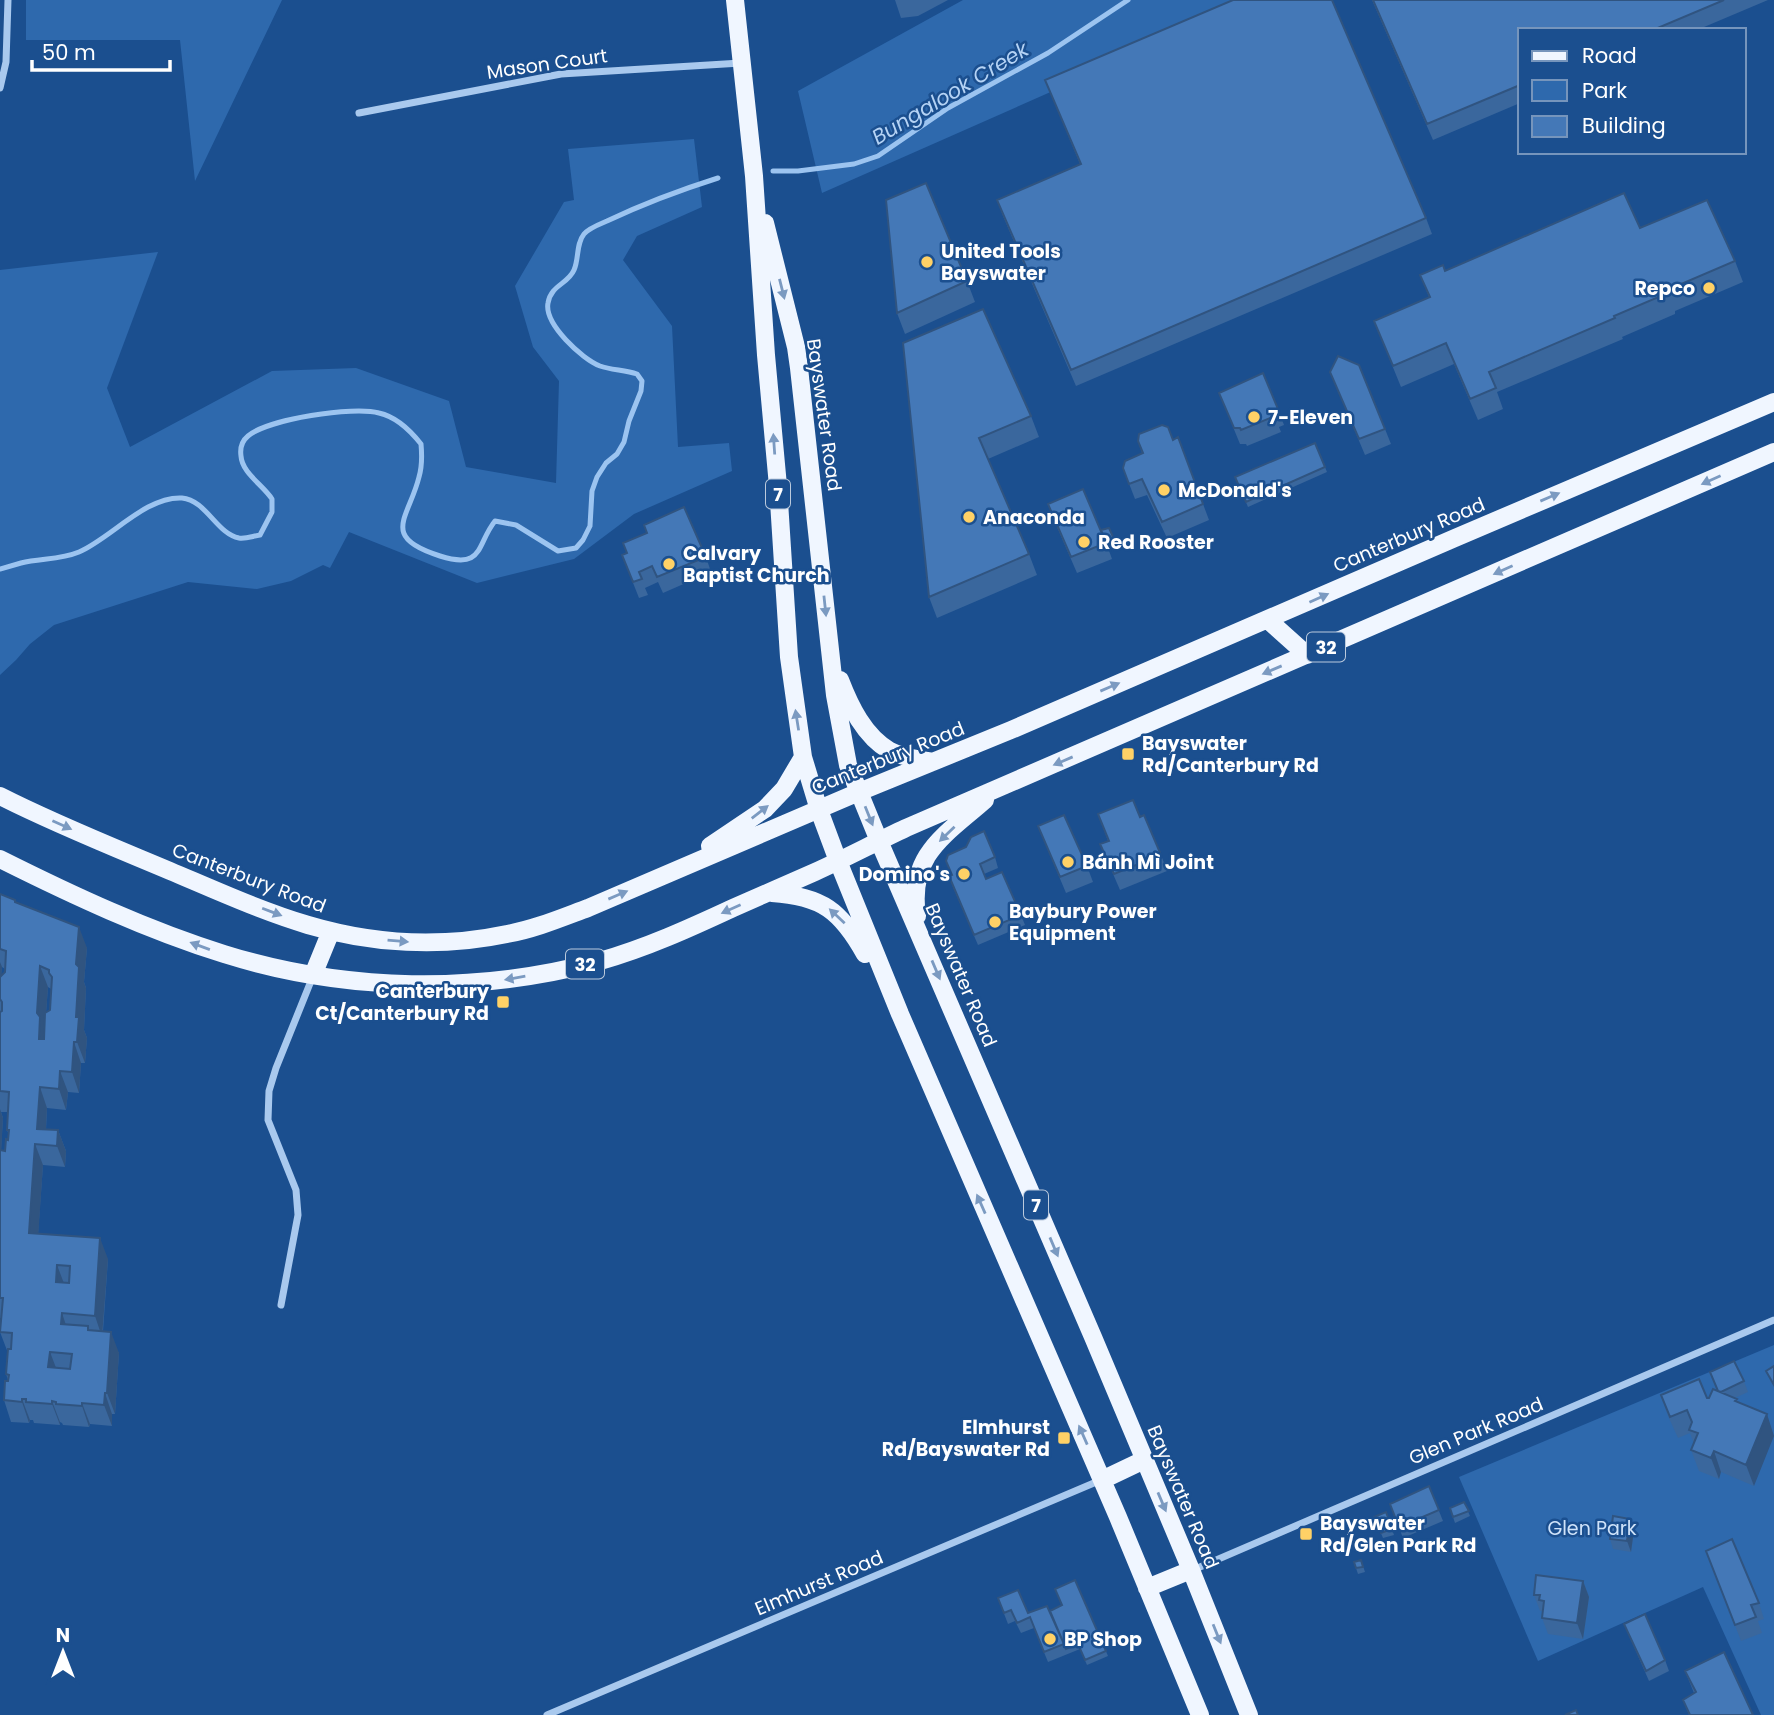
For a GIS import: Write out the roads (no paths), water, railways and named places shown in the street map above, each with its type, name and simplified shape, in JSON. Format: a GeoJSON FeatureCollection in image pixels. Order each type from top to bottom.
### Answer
{"type":"FeatureCollection","features":[{"type":"Feature","properties":{"kind":"main road","name":"Bayswater Road"},"geometry":{"type":"LineString","coordinates":[[735,0],[754,176],[789,657],[803,757],[838,861],[900,1014],[1102,1479],[1200,1715]]}},
{"type":"Feature","properties":{"kind":"main road","name":"Bayswater Road"},"geometry":{"type":"LineString","coordinates":[[754,176],[796,347],[835,695],[848,765],[1191,1570],[1249,1715]]}},
{"type":"Feature","properties":{"kind":"main road"},"geometry":{"type":"LineString","coordinates":[[766,355],[796,347]]}},
{"type":"Feature","properties":{"kind":"main road"},"geometry":{"type":"LineString","coordinates":[[766,355],[799,368]]}},
{"type":"Feature","properties":{"kind":"main road","name":"Canterbury Road"},"geometry":{"type":"LineString","coordinates":[[0,796],[64,827],[207,886],[272,912],[331,931],[405,942],[442,942],[509,934],[588,908],[1774,402]]}},
{"type":"Feature","properties":{"kind":"main road","name":"32"},"geometry":{"type":"LineString","coordinates":[[0,859],[90,902],[186,940],[224,954],[313,975],[381,984],[421,985],[500,980],[600,961],[697,925],[879,841],[1774,452]]}},
{"type":"Feature","properties":{"kind":"main road"},"geometry":{"type":"LineString","coordinates":[[1289,610],[1307,655]]}},
{"type":"Feature","properties":{"kind":"main road"},"geometry":{"type":"LineString","coordinates":[[1268,620],[1307,655]]}},
{"type":"Feature","properties":{"kind":"main road"},"geometry":{"type":"LineString","coordinates":[[830,653],[845,694],[872,736],[901,756],[934,762]]}},
{"type":"Feature","properties":{"kind":"main road"},"geometry":{"type":"LineString","coordinates":[[662,876],[765,809],[784,789],[803,757]]}},
{"type":"Feature","properties":{"kind":"main road"},"geometry":{"type":"LineString","coordinates":[[919,932],[916,883],[921,864],[949,831],[998,789]]}},
{"type":"Feature","properties":{"kind":"main road"},"geometry":{"type":"LineString","coordinates":[[768,893],[799,896],[824,905],[835,913],[853,933],[900,1014]]}},
{"type":"Feature","properties":{"kind":"main road"},"geometry":{"type":"LineString","coordinates":[[313,975],[331,931]]}},
{"type":"Feature","properties":{"kind":"main road"},"geometry":{"type":"LineString","coordinates":[[1102,1479],[1144,1461]]}},
{"type":"Feature","properties":{"kind":"main road"},"geometry":{"type":"LineString","coordinates":[[1147,1588],[1191,1570]]}},
{"type":"Feature","properties":{"kind":"street"},"geometry":{"type":"LineString","coordinates":[[0,88],[5,62],[8,0]]}},
{"type":"Feature","properties":{"kind":"street","name":"Mason Court"},"geometry":{"type":"LineString","coordinates":[[359,113],[561,74],[741,63]]}},
{"type":"Feature","properties":{"kind":"street"},"geometry":{"type":"LineString","coordinates":[[281,1305],[298,1215],[296,1190],[268,1120],[270,1091],[276,1068],[313,975]]}},
{"type":"Feature","properties":{"kind":"street","name":"Glen Park Road"},"geometry":{"type":"LineString","coordinates":[[1191,1570],[1774,1320]]}},
{"type":"Feature","properties":{"kind":"street","name":"Elmhurst Road"},"geometry":{"type":"LineString","coordinates":[[547,1715],[1102,1479]]}},
{"type":"Feature","properties":{"kind":"waterway","name":"Bungalook Creek"},"geometry":{"type":"LineString","coordinates":[[773,171],[798,171],[854,164],[878,156],[948,108],[1048,53],[1128,0]]}},
{"type":"Feature","properties":{"kind":"waterway","name":"Bungalook Creek"},"geometry":{"type":"LineString","coordinates":[[0,569],[79,552],[142,511],[169,499],[190,500],[205,510],[231,535],[239,538],[260,535],[272,512],[272,499],[242,462],[244,440],[258,430],[291,419],[350,411],[367,411],[392,418],[408,429],[421,444],[420,473],[403,525],[404,533],[421,549],[454,560],[472,557],[495,521],[516,525],[558,551],[576,548],[590,526],[592,491],[597,477],[624,442],[642,381],[637,374],[600,366],[575,349],[552,321],[548,311],[550,297],[571,275],[576,266],[580,242],[589,230],[648,203],[718,178]]}},
{"type":"Feature","properties":{"kind":"place","name":"United Tools Bayswater"},"geometry":{"type":"Point","coordinates":[927,262]}},
{"type":"Feature","properties":{"kind":"place","name":"Repco"},"geometry":{"type":"Point","coordinates":[1709,288]}},
{"type":"Feature","properties":{"kind":"place","name":"7-Eleven"},"geometry":{"type":"Point","coordinates":[1254,417]}},
{"type":"Feature","properties":{"kind":"place","name":"McDonald's"},"geometry":{"type":"Point","coordinates":[1164,490]}},
{"type":"Feature","properties":{"kind":"place","name":"Anaconda"},"geometry":{"type":"Point","coordinates":[969,517]}},
{"type":"Feature","properties":{"kind":"place","name":"Red Rooster"},"geometry":{"type":"Point","coordinates":[1084,542]}},
{"type":"Feature","properties":{"kind":"place","name":"Calvary Baptist Church"},"geometry":{"type":"Point","coordinates":[669,564]}},
{"type":"Feature","properties":{"kind":"place","name":"Bayswater Rd/Canterbury Rd"},"geometry":{"type":"Point","coordinates":[1128,754]}},
{"type":"Feature","properties":{"kind":"place","name":"Bánh Mì Joint"},"geometry":{"type":"Point","coordinates":[1068,862]}},
{"type":"Feature","properties":{"kind":"place","name":"Domino's"},"geometry":{"type":"Point","coordinates":[964,874]}},
{"type":"Feature","properties":{"kind":"place","name":"Baybury Power Equipment"},"geometry":{"type":"Point","coordinates":[995,922]}},
{"type":"Feature","properties":{"kind":"place","name":"Canterbury Ct/Canterbury Rd"},"geometry":{"type":"Point","coordinates":[503,1002]}},
{"type":"Feature","properties":{"kind":"place","name":"Elmhurst Rd/Bayswater Rd"},"geometry":{"type":"Point","coordinates":[1064,1438]}},
{"type":"Feature","properties":{"kind":"place","name":"Bayswater Rd/Glen Park Rd"},"geometry":{"type":"Point","coordinates":[1306,1534]}},
{"type":"Feature","properties":{"kind":"place","name":"BP Shop"},"geometry":{"type":"Point","coordinates":[1050,1639]}},
{"type":"Feature","properties":{"kind":"park label","name":"Glen Park"},"geometry":{"type":"Point","coordinates":[1592,1528]}}]}
